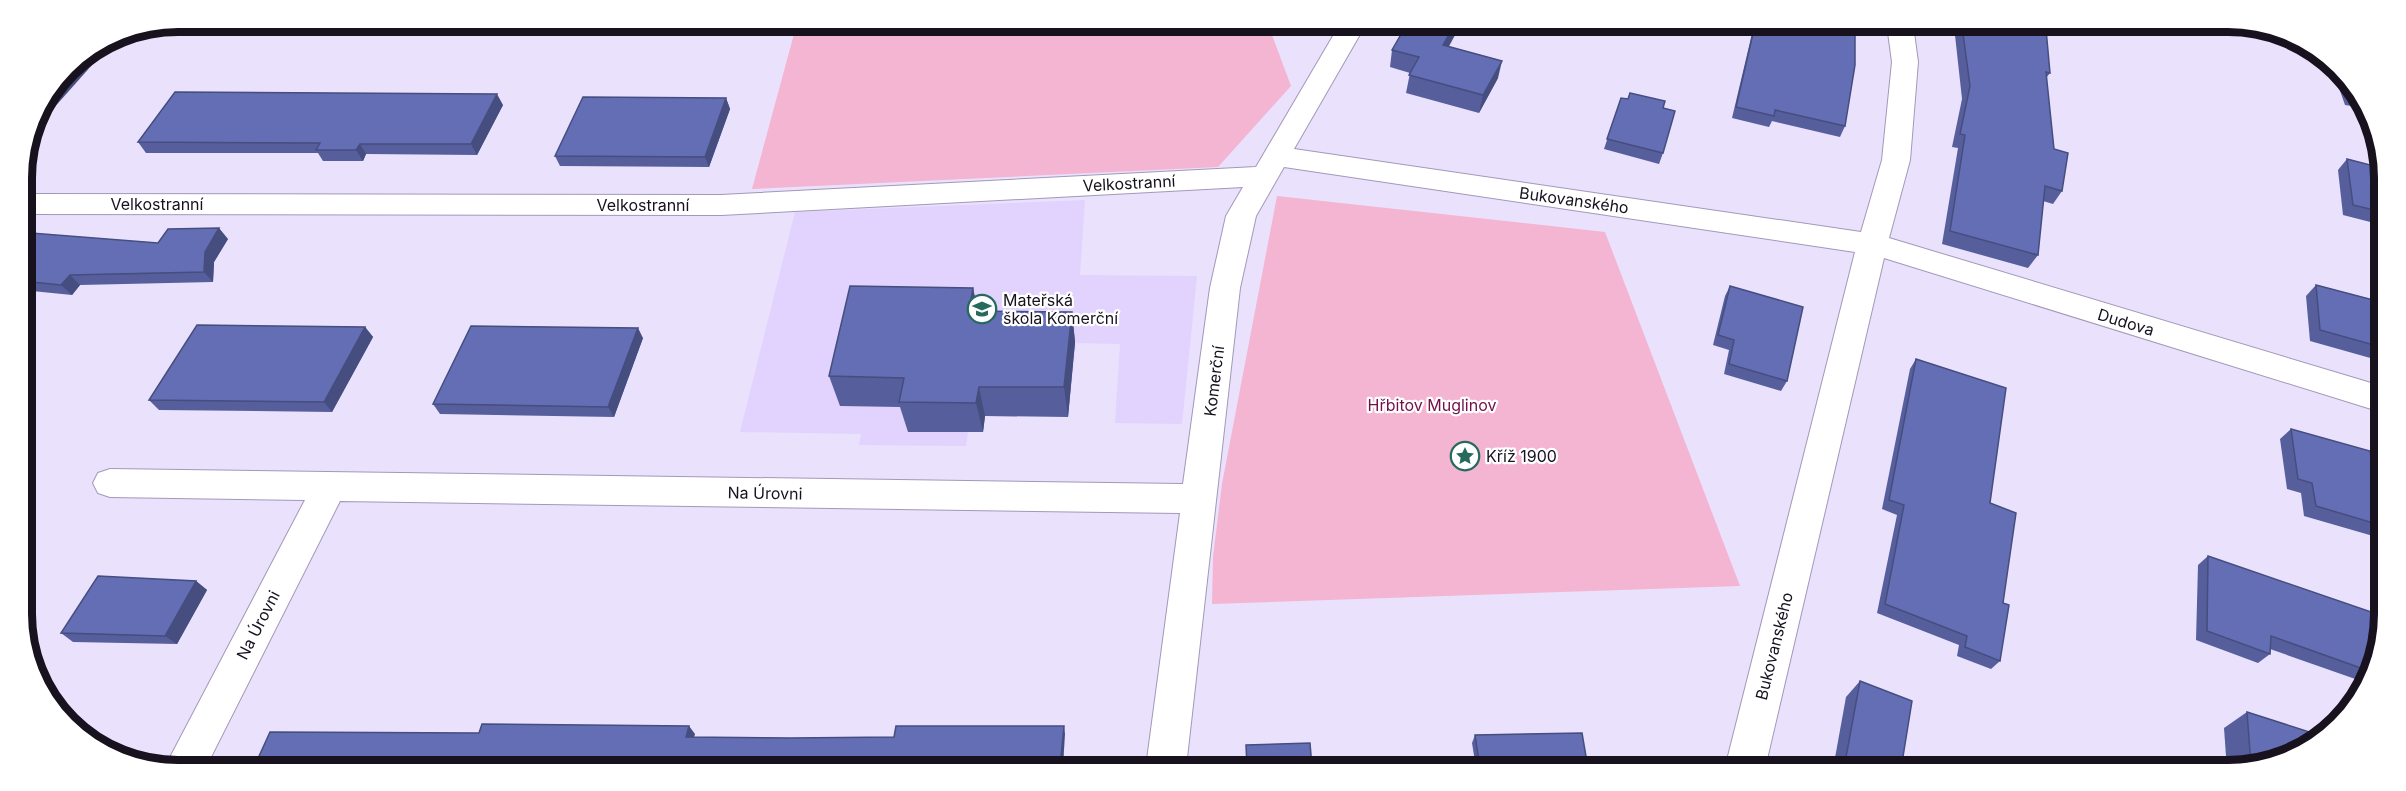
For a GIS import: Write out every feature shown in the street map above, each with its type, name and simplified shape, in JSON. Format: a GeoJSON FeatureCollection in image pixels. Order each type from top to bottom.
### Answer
{"type":"FeatureCollection","features":[{"type":"Feature","properties":{"kind":"street","name":"Komerční"},"geometry":{"type":"LineString","coordinates":[[1167,760],[1225,288],[1241,216],[1348,32]]}},
{"type":"Feature","properties":{"kind":"street","name":"Bukovanského"},"geometry":{"type":"LineString","coordinates":[[1746,759],[1872,244],[1896,160],[1905,62],[1901,32]]}},
{"type":"Feature","properties":{"kind":"street","name":"Velkostranní"},"geometry":{"type":"LineString","coordinates":[[32,204],[721,205],[1270,166]]}},
{"type":"Feature","properties":{"kind":"street","name":"Bukovanského"},"geometry":{"type":"LineString","coordinates":[[1270,166],[1872,244]]}},
{"type":"Feature","properties":{"kind":"street","name":"Dudova"},"geometry":{"type":"LineString","coordinates":[[1872,244],[2374,397]]}},
{"type":"Feature","properties":{"kind":"street","name":"Na Úrovni"},"geometry":{"type":"LineString","coordinates":[[110,483],[1200,499]]}},
{"type":"Feature","properties":{"kind":"street","name":"Na Úrovni"},"geometry":{"type":"LineString","coordinates":[[189,760],[330,486]]}},
{"type":"Feature","properties":{"kind":"shaded area","name":"Mateřská škola Komerční"},"geometry":{"type":"Polygon","coordinates":[[[1085,200],[1080,275],[1197,276],[1182,424],[1115,423],[1120,344],[1076,343],[1068,417],[985,416],[983,432],[968,432],[966,446],[859,445],[861,434],[740,432],[795,212],[1085,200]]]}},
{"type":"Feature","properties":{"kind":"green space"},"geometry":{"type":"Polygon","coordinates":[[[795,32],[1271,32],[1291,86],[1218,167],[752,189],[795,32]]]}},
{"type":"Feature","properties":{"kind":"green space","name":"Hřbitov Muglinov"},"geometry":{"type":"Polygon","coordinates":[[[1277,196],[1605,232],[1740,586],[1212,604],[1213,557],[1222,484],[1277,196]]]}},
{"type":"Feature","properties":{"kind":"building"},"geometry":{"type":"Polygon","coordinates":[[[1402,32],[1450,32],[1443,45],[1502,61],[1483,95],[1409,75],[1419,57],[1392,50],[1402,32]]]}},
{"type":"Feature","properties":{"kind":"building"},"geometry":{"type":"Polygon","coordinates":[[[1753,32],[1855,32],[1855,65],[1845,126],[1775,110],[1774,116],[1736,107],[1753,32]]]}},
{"type":"Feature","properties":{"kind":"building"},"geometry":{"type":"Polygon","coordinates":[[[1963,32],[2046,32],[2050,73],[2046,72],[2054,149],[2068,153],[2062,191],[2045,186],[2038,255],[1950,231],[1965,135],[1960,134],[1970,86],[1963,32]]]}},
{"type":"Feature","properties":{"kind":"building"},"geometry":{"type":"Polygon","coordinates":[[[175,92],[497,94],[471,144],[360,144],[356,150],[316,150],[320,143],[138,142],[175,92]]]}},
{"type":"Feature","properties":{"kind":"building"},"geometry":{"type":"Polygon","coordinates":[[[1630,93],[1665,101],[1663,108],[1675,111],[1663,153],[1607,139],[1621,98],[1628,99],[1630,93]]]}},
{"type":"Feature","properties":{"kind":"building"},"geometry":{"type":"Polygon","coordinates":[[[583,97],[726,98],[705,157],[555,156],[583,97]]]}},
{"type":"Feature","properties":{"kind":"building"},"geometry":{"type":"Polygon","coordinates":[[[2347,159],[2374,166],[2374,210],[2353,205],[2347,159]]]}},
{"type":"Feature","properties":{"kind":"building"},"geometry":{"type":"Polygon","coordinates":[[[219,228],[205,252],[204,272],[70,275],[61,285],[32,282],[32,233],[158,243],[168,229],[219,228]]]}},
{"type":"Feature","properties":{"kind":"building"},"geometry":{"type":"Polygon","coordinates":[[[2316,285],[2374,300],[2374,345],[2320,330],[2316,285]]]}},
{"type":"Feature","properties":{"kind":"building"},"geometry":{"type":"Polygon","coordinates":[[[850,286],[973,288],[969,311],[1072,312],[1064,387],[979,387],[976,403],[899,402],[904,378],[829,376],[850,286]]]}},
{"type":"Feature","properties":{"kind":"building"},"geometry":{"type":"Polygon","coordinates":[[[1730,286],[1803,307],[1787,381],[1729,364],[1734,340],[1718,335],[1730,286]]]}},
{"type":"Feature","properties":{"kind":"building"},"geometry":{"type":"Polygon","coordinates":[[[197,325],[365,327],[324,402],[149,400],[197,325]]]}},
{"type":"Feature","properties":{"kind":"building"},"geometry":{"type":"Polygon","coordinates":[[[471,326],[638,328],[608,407],[433,404],[471,326]]]}},
{"type":"Feature","properties":{"kind":"building"},"geometry":{"type":"Polygon","coordinates":[[[1916,359],[2006,388],[1990,503],[2016,513],[2003,603],[2009,605],[2000,661],[1965,647],[1967,636],[1885,604],[1904,505],[1889,500],[1916,359]]]}},
{"type":"Feature","properties":{"kind":"building"},"geometry":{"type":"Polygon","coordinates":[[[2291,429],[2370,451],[2374,477],[2374,523],[2316,506],[2312,483],[2298,479],[2291,429]]]}},
{"type":"Feature","properties":{"kind":"building"},"geometry":{"type":"Polygon","coordinates":[[[2208,556],[2374,613],[2370,652],[2363,669],[2271,636],[2270,654],[2207,631],[2208,556]]]}},
{"type":"Feature","properties":{"kind":"building"},"geometry":{"type":"Polygon","coordinates":[[[98,576],[196,581],[165,636],[61,633],[98,576]]]}},
{"type":"Feature","properties":{"kind":"building"},"geometry":{"type":"Polygon","coordinates":[[[1860,681],[1912,701],[1903,759],[1852,759],[1846,757],[1860,681]]]}},
{"type":"Feature","properties":{"kind":"building"},"geometry":{"type":"Polygon","coordinates":[[[2247,712],[2313,733],[2276,752],[2250,758],[2247,712]]]}},
{"type":"Feature","properties":{"kind":"building"},"geometry":{"type":"Polygon","coordinates":[[[482,724],[689,726],[686,737],[894,737],[896,726],[1064,726],[1061,760],[257,760],[270,732],[479,733],[482,724]]]}},
{"type":"Feature","properties":{"kind":"building"},"geometry":{"type":"Polygon","coordinates":[[[1582,733],[1587,759],[1479,759],[1475,735],[1582,733]]]}},
{"type":"Feature","properties":{"kind":"building"},"geometry":{"type":"Polygon","coordinates":[[[1310,743],[1311,759],[1247,759],[1246,745],[1310,743]]]}},
{"type":"Feature","properties":{"kind":"place","name":"Mateřská škola Komerční"},"geometry":{"type":"Point","coordinates":[982,309]}},
{"type":"Feature","properties":{"kind":"place","name":"Kříž 1900"},"geometry":{"type":"Point","coordinates":[1465,456]}}]}
